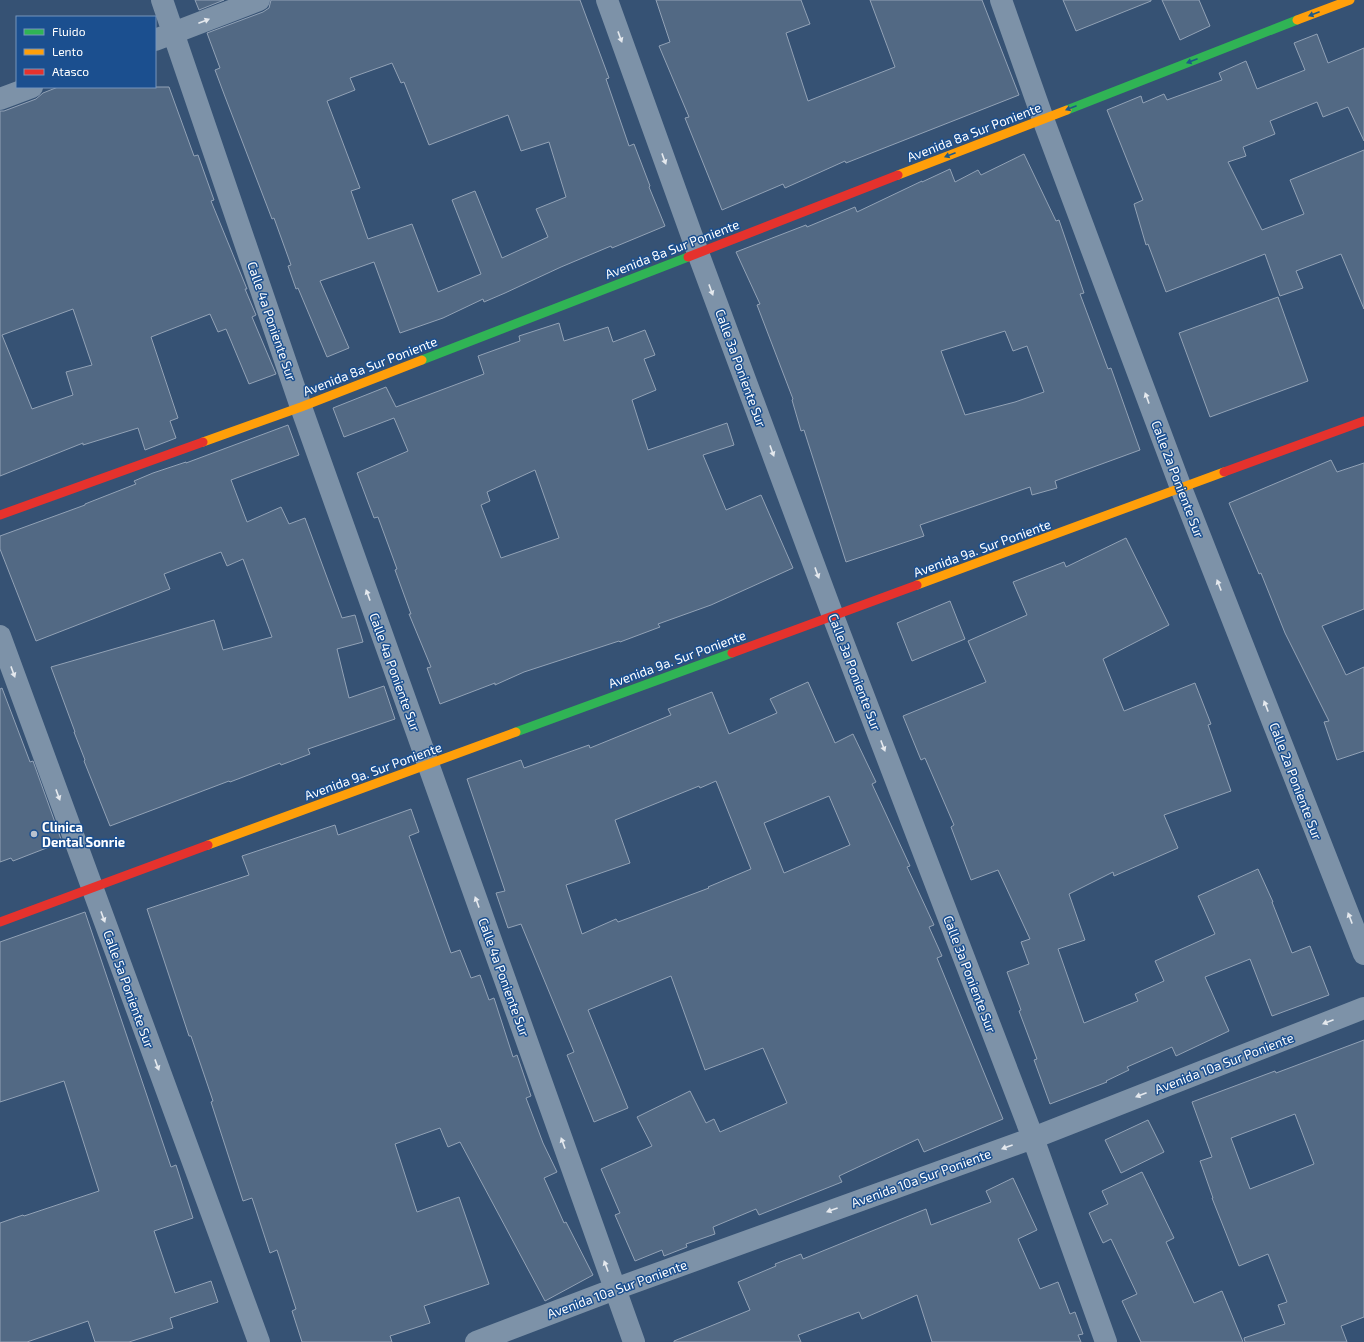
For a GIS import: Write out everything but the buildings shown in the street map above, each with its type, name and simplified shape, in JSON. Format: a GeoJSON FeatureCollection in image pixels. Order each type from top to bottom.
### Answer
{"type":"FeatureCollection","features":[{"type":"Feature","properties":{"kind":"main road","name":"Avenida 8a Sur Poniente"},"geometry":{"type":"LineString","coordinates":[[0,515],[301,407],[1350,0]]}},
{"type":"Feature","properties":{"kind":"main road","name":"Avenida 9a. Sur Poniente"},"geometry":{"type":"LineString","coordinates":[[0,922],[1364,421]]}},
{"type":"Feature","properties":{"kind":"street","name":"Calle 4a Poniente Sur"},"geometry":{"type":"LineString","coordinates":[[162,0],[165,36],[301,407],[634,1342]]}},
{"type":"Feature","properties":{"kind":"street"},"geometry":{"type":"LineString","coordinates":[[165,36],[259,0]]}},
{"type":"Feature","properties":{"kind":"street","name":"Calle 3a Poniente Sur"},"geometry":{"type":"LineString","coordinates":[[607,0],[698,253],[833,616],[1033,1138],[1106,1342]]}},
{"type":"Feature","properties":{"kind":"street","name":"Calle 2a Poniente Sur"},"geometry":{"type":"LineString","coordinates":[[1001,0],[1043,119],[1181,488],[1364,954]]}},
{"type":"Feature","properties":{"kind":"street"},"geometry":{"type":"LineString","coordinates":[[0,99],[29,88]]}},
{"type":"Feature","properties":{"kind":"street","name":"Calle 5a Poniente Sur"},"geometry":{"type":"LineString","coordinates":[[0,636],[258,1342]]}},
{"type":"Feature","properties":{"kind":"street","name":"Avenida 10a Sur Poniente"},"geometry":{"type":"LineString","coordinates":[[476,1342],[615,1289],[1033,1138],[1364,1008]]}},
{"type":"Feature","properties":{"kind":"traffic: fast"},"geometry":{"type":"LineString","coordinates":[[1067,110],[1297,20]]}},
{"type":"Feature","properties":{"kind":"traffic: fast"},"geometry":{"type":"LineString","coordinates":[[422,360],[688,257]]}},
{"type":"Feature","properties":{"kind":"traffic: fast"},"geometry":{"type":"LineString","coordinates":[[516,732],[732,653]]}},
{"type":"Feature","properties":{"kind":"traffic: slow"},"geometry":{"type":"LineString","coordinates":[[1297,20],[1350,0]]}},
{"type":"Feature","properties":{"kind":"traffic: slow"},"geometry":{"type":"LineString","coordinates":[[898,175],[1067,110]]}},
{"type":"Feature","properties":{"kind":"traffic: slow"},"geometry":{"type":"LineString","coordinates":[[203,442],[301,407],[422,360]]}},
{"type":"Feature","properties":{"kind":"traffic: slow"},"geometry":{"type":"LineString","coordinates":[[917,585],[1224,472]]}},
{"type":"Feature","properties":{"kind":"traffic: slow"},"geometry":{"type":"LineString","coordinates":[[208,845],[516,732]]}},
{"type":"Feature","properties":{"kind":"traffic: jam"},"geometry":{"type":"LineString","coordinates":[[688,257],[898,175]]}},
{"type":"Feature","properties":{"kind":"traffic: jam"},"geometry":{"type":"LineString","coordinates":[[1224,472],[1364,421]]}},
{"type":"Feature","properties":{"kind":"traffic: jam"},"geometry":{"type":"LineString","coordinates":[[0,515],[203,442]]}},
{"type":"Feature","properties":{"kind":"traffic: jam"},"geometry":{"type":"LineString","coordinates":[[732,653],[917,585]]}},
{"type":"Feature","properties":{"kind":"traffic: jam"},"geometry":{"type":"LineString","coordinates":[[0,922],[208,845]]}},
{"type":"Feature","properties":{"kind":"place","name":"Clinica Dental Sonrie"},"geometry":{"type":"Point","coordinates":[34,834]}}]}
